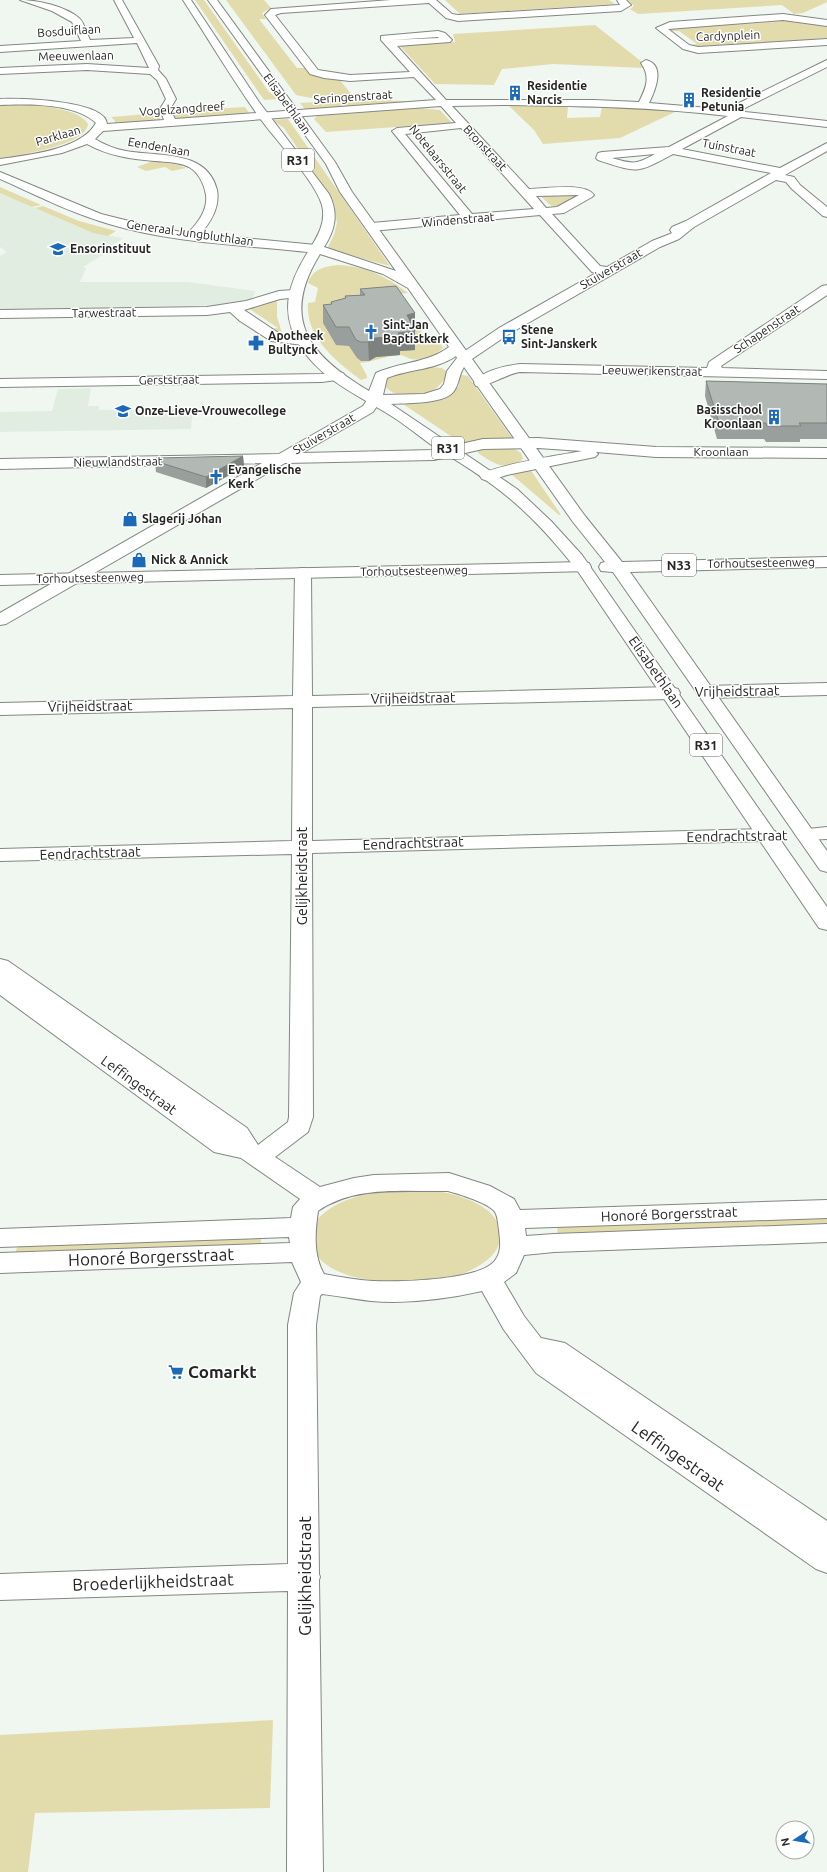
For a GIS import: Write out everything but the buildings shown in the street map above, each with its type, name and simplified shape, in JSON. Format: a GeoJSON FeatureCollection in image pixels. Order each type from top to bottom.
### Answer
{"type":"FeatureCollection","features":[{"type":"Feature","properties":{"kind":"street"},"geometry":{"type":"LineString","coordinates":[[24,0],[55,9],[76,20],[87,43]]}},
{"type":"Feature","properties":{"kind":"street"},"geometry":{"type":"LineString","coordinates":[[118,0],[154,66],[153,71],[161,79],[171,99],[162,112],[171,123]]}},
{"type":"Feature","properties":{"kind":"street","name":"Elisabethlaan"},"geometry":{"type":"LineString","coordinates":[[187,0],[251,105],[264,117],[311,177],[329,207],[330,218],[326,232],[302,272],[294,294],[294,314],[303,341],[319,362],[488,476],[520,500],[547,525],[584,567],[827,923]]}},
{"type":"Feature","properties":{"kind":"street","name":"Elisabethlaan"},"geometry":{"type":"LineString","coordinates":[[212,0],[293,102],[296,114],[331,164],[346,192],[481,383],[580,519],[618,567],[827,866]]}},
{"type":"Feature","properties":{"kind":"street"},"geometry":{"type":"LineString","coordinates":[[416,74],[392,77],[337,76],[322,75],[314,72],[270,15],[274,11],[281,10],[431,0],[449,16],[458,18],[612,9],[626,5],[621,0]]}},
{"type":"Feature","properties":{"kind":"street","name":"Cardynplein"},"geometry":{"type":"LineString","coordinates":[[827,23],[783,18],[670,25],[661,28],[686,47],[698,50],[827,42]]}},
{"type":"Feature","properties":{"kind":"street"},"geometry":{"type":"LineString","coordinates":[[438,34],[442,35],[447,40],[444,41],[390,44],[384,38],[438,34]]}},
{"type":"Feature","properties":{"kind":"street","name":"Bosduiflaan"},"geometry":{"type":"LineString","coordinates":[[0,49],[140,40]]}},
{"type":"Feature","properties":{"kind":"street","name":"Bronstraat"},"geometry":{"type":"LineString","coordinates":[[390,44],[596,269],[608,272]]}},
{"type":"Feature","properties":{"kind":"street"},"geometry":{"type":"LineString","coordinates":[[643,105],[654,77],[652,69],[646,63]]}},
{"type":"Feature","properties":{"kind":"street"},"geometry":{"type":"LineString","coordinates":[[671,150],[602,155],[602,158],[631,167],[642,166],[742,113],[737,108],[827,63]]}},
{"type":"Feature","properties":{"kind":"street","name":"Meeuwenlaan"},"geometry":{"type":"LineString","coordinates":[[0,71],[87,67],[153,71]]}},
{"type":"Feature","properties":{"kind":"street","name":"Seringenstraat"},"geometry":{"type":"LineString","coordinates":[[409,99],[434,93]]}},
{"type":"Feature","properties":{"kind":"street","name":"Seringenstraat"},"geometry":{"type":"LineString","coordinates":[[359,98],[409,99],[443,103]]}},
{"type":"Feature","properties":{"kind":"street","name":"Parklaan"},"geometry":{"type":"LineString","coordinates":[[0,102],[54,104],[79,110],[102,120],[89,140],[75,146],[0,162]]}},
{"type":"Feature","properties":{"kind":"street"},"geometry":{"type":"LineString","coordinates":[[251,105],[293,102]]}},
{"type":"Feature","properties":{"kind":"street","name":"Seringenstraat"},"geometry":{"type":"LineString","coordinates":[[264,117],[443,103],[546,102],[643,105],[742,113],[827,124]]}},
{"type":"Feature","properties":{"kind":"street","name":"Vogelzangdreef"},"geometry":{"type":"LineString","coordinates":[[162,112],[180,110]]}},
{"type":"Feature","properties":{"kind":"street","name":"Vogelzangdreef"},"geometry":{"type":"LineString","coordinates":[[102,120],[171,123],[264,117]]}},
{"type":"Feature","properties":{"kind":"street","name":"Notelaarsstraat"},"geometry":{"type":"LineString","coordinates":[[464,125],[397,131],[469,219]]}},
{"type":"Feature","properties":{"kind":"street","name":"Eendenlaan"},"geometry":{"type":"LineString","coordinates":[[89,140],[113,152],[183,162],[197,168],[210,185],[212,202],[209,212],[196,232],[191,236]]}},
{"type":"Feature","properties":{"kind":"street","name":"Stuiverstraat"},"geometry":{"type":"LineString","coordinates":[[460,353],[504,330],[656,244],[675,236],[685,230],[690,224],[827,146]]}},
{"type":"Feature","properties":{"kind":"street","name":"Tuinstraat"},"geometry":{"type":"LineString","coordinates":[[671,150],[778,174],[790,179],[796,187],[827,212]]}},
{"type":"Feature","properties":{"kind":"street","name":"Generaal Jungbluthlaan"},"geometry":{"type":"LineString","coordinates":[[0,175],[107,220],[152,231],[316,249]]}},
{"type":"Feature","properties":{"kind":"street"},"geometry":{"type":"LineString","coordinates":[[764,181],[796,187]]}},
{"type":"Feature","properties":{"kind":"street"},"geometry":{"type":"LineString","coordinates":[[526,193],[581,191],[588,195],[560,210],[544,213]]}},
{"type":"Feature","properties":{"kind":"street","name":"Windenstraat"},"geometry":{"type":"LineString","coordinates":[[372,227],[544,213]]}},
{"type":"Feature","properties":{"kind":"street","name":"Elisabethlaan"},"geometry":{"type":"LineString","coordinates":[[316,249],[387,271],[415,288]]}},
{"type":"Feature","properties":{"kind":"street"},"geometry":{"type":"LineString","coordinates":[[585,257],[604,260],[629,259]]}},
{"type":"Feature","properties":{"kind":"street","name":"Elisabethlaan"},"geometry":{"type":"LineString","coordinates":[[302,272],[322,266],[337,264],[367,264]]}},
{"type":"Feature","properties":{"kind":"street","name":"Schapenstraat"},"geometry":{"type":"LineString","coordinates":[[715,372],[714,365],[827,288]]}},
{"type":"Feature","properties":{"kind":"street","name":"Tarwestraat"},"geometry":{"type":"LineString","coordinates":[[0,314],[208,311],[234,308],[279,295],[294,294]]}},
{"type":"Feature","properties":{"kind":"street"},"geometry":{"type":"LineString","coordinates":[[234,308],[245,318],[276,338],[303,341]]}},
{"type":"Feature","properties":{"kind":"street","name":"Tarwestraat"},"geometry":{"type":"LineString","coordinates":[[208,311],[245,318]]}},
{"type":"Feature","properties":{"kind":"street"},"geometry":{"type":"LineString","coordinates":[[460,353],[451,384],[444,392],[425,398],[374,400],[381,376],[398,368],[432,363],[460,353]]}},
{"type":"Feature","properties":{"kind":"street","name":"Leeuwerikenstraat"},"geometry":{"type":"LineString","coordinates":[[481,383],[494,374],[520,368],[827,375]]}},
{"type":"Feature","properties":{"kind":"street","name":"Gerststraat"},"geometry":{"type":"LineString","coordinates":[[0,383],[322,378],[338,376]]}},
{"type":"Feature","properties":{"kind":"street","name":"Stuiverstraat"},"geometry":{"type":"LineString","coordinates":[[0,620],[368,409],[374,400]]}},
{"type":"Feature","properties":{"kind":"street"},"geometry":{"type":"LineString","coordinates":[[452,451],[483,444],[526,443]]}},
{"type":"Feature","properties":{"kind":"street","name":"Kroonlaan"},"geometry":{"type":"LineString","coordinates":[[526,443],[656,452],[827,453]]}},
{"type":"Feature","properties":{"kind":"street","name":"Kroonlaan"},"geometry":{"type":"LineString","coordinates":[[488,476],[504,470],[541,465],[615,449]]}},
{"type":"Feature","properties":{"kind":"street","name":"Nieuwlandstraat"},"geometry":{"type":"LineString","coordinates":[[0,464],[434,455],[452,451]]}},
{"type":"Feature","properties":{"kind":"street","name":"Torhoutsesteenweg"},"geometry":{"type":"LineString","coordinates":[[0,580],[827,562]]}},
{"type":"Feature","properties":{"kind":"street","name":"Gelijkheidstraat"},"geometry":{"type":"LineString","coordinates":[[253,1154],[300,1126],[301,1117],[303,573]]}},
{"type":"Feature","properties":{"kind":"street","name":"Vrijheidstraat"},"geometry":{"type":"LineString","coordinates":[[0,709],[827,689]]}},
{"type":"Feature","properties":{"kind":"street","name":"Eendrachtstraat"},"geometry":{"type":"LineString","coordinates":[[0,855],[827,833]]}},
{"type":"Feature","properties":{"kind":"street","name":"Leffingestraat"},"geometry":{"type":"LineString","coordinates":[[0,966],[43,1006],[223,1146],[253,1154],[316,1197]]}},
{"type":"Feature","properties":{"kind":"street","name":"Leffingestraat"},"geometry":{"type":"LineString","coordinates":[[0,984],[43,1006]]}},
{"type":"Feature","properties":{"kind":"street"},"geometry":{"type":"LineString","coordinates":[[449,1182],[481,1192],[505,1205],[511,1219],[514,1247],[506,1266],[489,1279],[465,1285],[410,1291],[372,1291],[316,1283],[307,1271],[303,1240],[306,1207],[316,1197],[354,1186],[449,1182]]}},
{"type":"Feature","properties":{"kind":"street","name":"Honoré Borgersstraat"},"geometry":{"type":"LineString","coordinates":[[511,1219],[827,1209]]}},
{"type":"Feature","properties":{"kind":"street","name":"Honoré Borgersstraat"},"geometry":{"type":"LineString","coordinates":[[514,1247],[554,1243],[827,1233]]}},
{"type":"Feature","properties":{"kind":"street","name":"Honoré Borgersstraat"},"geometry":{"type":"LineString","coordinates":[[0,1238],[303,1240]]}},
{"type":"Feature","properties":{"kind":"street","name":"Honoré Borgersstraat"},"geometry":{"type":"LineString","coordinates":[[0,1263],[303,1240]]}},
{"type":"Feature","properties":{"kind":"street","name":"Leffingestraat"},"geometry":{"type":"LineString","coordinates":[[489,1279],[514,1323],[526,1340],[535,1348],[546,1365],[827,1560]]}},
{"type":"Feature","properties":{"kind":"street","name":"Gelijkheidstraat"},"geometry":{"type":"LineString","coordinates":[[305,1872],[305,1578],[302,1325],[307,1293],[316,1283]]}},
{"type":"Feature","properties":{"kind":"street","name":"Leffingestraat"},"geometry":{"type":"LineString","coordinates":[[535,1348],[555,1350],[827,1537]]}},
{"type":"Feature","properties":{"kind":"street","name":"Broederlijkheidstraat"},"geometry":{"type":"LineString","coordinates":[[0,1587],[305,1578]]}},
{"type":"Feature","properties":{"kind":"shaded area"},"geometry":{"type":"Polygon","coordinates":[[[195,0],[204,0],[269,92],[279,99],[264,100],[195,0]]]}},
{"type":"Feature","properties":{"kind":"shaded area"},"geometry":{"type":"Polygon","coordinates":[[[226,0],[264,0],[271,8],[262,13],[266,19],[259,19],[297,68],[306,68],[313,75],[320,78],[339,79],[352,95],[311,98],[296,95],[226,0]]]}},
{"type":"Feature","properties":{"kind":"shaded area"},"geometry":{"type":"Polygon","coordinates":[[[445,0],[609,0],[615,4],[460,14],[445,0]]]}},
{"type":"Feature","properties":{"kind":"shaded area"},"geometry":{"type":"Polygon","coordinates":[[[628,0],[827,0],[827,2],[803,13],[794,14],[782,5],[638,14],[630,9],[634,6],[628,0]]]}},
{"type":"Feature","properties":{"kind":"shaded area"},"geometry":{"type":"Polygon","coordinates":[[[772,19],[827,25],[827,38],[699,49],[691,45],[697,44],[679,31],[670,31],[666,28],[776,22],[772,19]]]}},
{"type":"Feature","properties":{"kind":"shaded area"},"geometry":{"type":"Polygon","coordinates":[[[595,25],[642,62],[644,68],[553,64],[502,69],[494,85],[435,84],[400,46],[455,42],[453,34],[595,25]]]}},
{"type":"Feature","properties":{"kind":"shaded area"},"geometry":{"type":"Polygon","coordinates":[[[359,99],[424,102],[307,112],[300,103],[359,99]]]}},
{"type":"Feature","properties":{"kind":"shaded area"},"geometry":{"type":"Polygon","coordinates":[[[507,104],[568,106],[567,118],[600,117],[602,107],[677,111],[620,138],[543,144],[534,130],[507,104]]]}},
{"type":"Feature","properties":{"kind":"shaded area"},"geometry":{"type":"Polygon","coordinates":[[[30,105],[71,112],[84,119],[88,124],[84,132],[64,144],[35,152],[0,158],[0,106],[30,105]]]}},
{"type":"Feature","properties":{"kind":"shaded area"},"geometry":{"type":"Polygon","coordinates":[[[245,107],[251,116],[177,119],[173,116],[176,113],[183,111],[245,107]]]}},
{"type":"Feature","properties":{"kind":"shaded area"},"geometry":{"type":"Polygon","coordinates":[[[420,108],[440,110],[452,123],[326,132],[314,119],[317,116],[420,108]]]}},
{"type":"Feature","properties":{"kind":"shaded area"},"geometry":{"type":"Polygon","coordinates":[[[147,114],[158,116],[161,119],[158,121],[114,125],[115,121],[111,117],[147,114]]]}},
{"type":"Feature","properties":{"kind":"shaded area"},"geometry":{"type":"Polygon","coordinates":[[[288,119],[390,266],[327,249],[334,235],[337,223],[334,203],[284,128],[272,120],[288,119]]]}},
{"type":"Feature","properties":{"kind":"shaded area"},"geometry":{"type":"Polygon","coordinates":[[[153,161],[179,165],[186,168],[172,171],[165,167],[146,171],[137,167],[153,161]]]}},
{"type":"Feature","properties":{"kind":"shaded area"},"geometry":{"type":"Polygon","coordinates":[[[0,187],[41,205],[32,207],[0,193],[0,187]]]}},
{"type":"Feature","properties":{"kind":"shaded area","name":"Ensorinstituut"},"geometry":{"type":"Polygon","coordinates":[[[0,193],[93,233],[123,238],[112,246],[117,246],[83,267],[86,268],[80,282],[188,282],[255,291],[253,299],[223,305],[0,310],[0,256],[7,252],[0,247],[0,193]]]}},
{"type":"Feature","properties":{"kind":"shaded area"},"geometry":{"type":"Polygon","coordinates":[[[575,193],[578,196],[566,204],[558,207],[550,205],[540,195],[575,193]]]}},
{"type":"Feature","properties":{"kind":"shaded area"},"geometry":{"type":"Polygon","coordinates":[[[43,206],[79,221],[116,231],[108,236],[93,233],[35,208],[43,206]]]}},
{"type":"Feature","properties":{"kind":"shaded area"},"geometry":{"type":"Polygon","coordinates":[[[337,265],[357,267],[375,273],[408,293],[394,294],[427,340],[439,341],[443,348],[433,356],[424,359],[411,359],[399,355],[360,363],[367,376],[367,378],[361,380],[352,373],[324,348],[317,338],[308,315],[308,303],[315,302],[318,288],[308,283],[310,278],[319,270],[337,265]]]}},
{"type":"Feature","properties":{"kind":"shaded area"},"geometry":{"type":"Polygon","coordinates":[[[277,299],[277,317],[282,333],[269,329],[278,328],[248,308],[277,299]]]}},
{"type":"Feature","properties":{"kind":"shaded area"},"geometry":{"type":"Polygon","coordinates":[[[431,367],[442,368],[447,372],[444,380],[438,387],[429,392],[420,395],[400,395],[392,392],[385,386],[387,379],[400,373],[431,367]]]}},
{"type":"Feature","properties":{"kind":"shaded area"},"geometry":{"type":"Polygon","coordinates":[[[459,376],[468,376],[512,438],[464,445],[403,404],[451,393],[459,386],[459,376]]]}},
{"type":"Feature","properties":{"kind":"shaded area","name":"Onze-Lieve-Vrouwecollege"},"geometry":{"type":"Polygon","coordinates":[[[91,388],[88,406],[99,406],[99,410],[193,409],[191,429],[0,432],[0,412],[52,411],[58,389],[91,388]]]}},
{"type":"Feature","properties":{"kind":"shaded area"},"geometry":{"type":"Polygon","coordinates":[[[484,448],[513,448],[521,453],[523,459],[512,466],[500,465],[478,453],[478,451],[484,448]]]}},
{"type":"Feature","properties":{"kind":"shaded area"},"geometry":{"type":"Polygon","coordinates":[[[530,469],[561,515],[559,515],[511,474],[530,469]]]}},
{"type":"Feature","properties":{"kind":"shaded area"},"geometry":{"type":"Polygon","coordinates":[[[431,1190],[465,1198],[477,1203],[495,1218],[499,1228],[500,1240],[497,1249],[487,1260],[460,1275],[420,1282],[398,1283],[375,1281],[355,1277],[337,1271],[323,1262],[315,1253],[313,1243],[315,1222],[326,1211],[339,1203],[368,1194],[431,1190]]]}},
{"type":"Feature","properties":{"kind":"shaded area"},"geometry":{"type":"Polygon","coordinates":[[[827,1215],[827,1227],[558,1236],[557,1225],[827,1215]]]}},
{"type":"Feature","properties":{"kind":"shaded area"},"geometry":{"type":"Polygon","coordinates":[[[261,1235],[261,1247],[16,1254],[16,1250],[19,1245],[261,1235]]]}},
{"type":"Feature","properties":{"kind":"shaded area"},"geometry":{"type":"Polygon","coordinates":[[[273,1720],[270,1808],[35,1813],[28,1872],[0,1872],[0,1735],[273,1720]]]}},
{"type":"Feature","properties":{"kind":"place","name":"Residentie Narcis"},"geometry":{"type":"Point","coordinates":[515,93]}},
{"type":"Feature","properties":{"kind":"place","name":"Residentie Petunia"},"geometry":{"type":"Point","coordinates":[689,100]}},
{"type":"Feature","properties":{"kind":"place","name":"Ensorinstituut"},"geometry":{"type":"Point","coordinates":[58,249]}},
{"type":"Feature","properties":{"kind":"place","name":"Sint-Jan Baptistkerk"},"geometry":{"type":"Point","coordinates":[371,332]}},
{"type":"Feature","properties":{"kind":"place","name":"Stene Sint-Janskerk"},"geometry":{"type":"Point","coordinates":[509,337]}},
{"type":"Feature","properties":{"kind":"place","name":"Apotheek Bultynck"},"geometry":{"type":"Point","coordinates":[256,343]}},
{"type":"Feature","properties":{"kind":"place","name":"Onze-Lieve-Vrouwecollege"},"geometry":{"type":"Point","coordinates":[123,411]}},
{"type":"Feature","properties":{"kind":"place","name":"Basisschool Kroonlaan"},"geometry":{"type":"Point","coordinates":[774,417]}},
{"type":"Feature","properties":{"kind":"place","name":"Evangelische Kerk"},"geometry":{"type":"Point","coordinates":[216,477]}},
{"type":"Feature","properties":{"kind":"place","name":"Slagerij Johan"},"geometry":{"type":"Point","coordinates":[130,519]}},
{"type":"Feature","properties":{"kind":"place","name":"Nick & Annick"},"geometry":{"type":"Point","coordinates":[139,560]}},
{"type":"Feature","properties":{"kind":"place","name":"Comarkt"},"geometry":{"type":"Point","coordinates":[176,1372]}}]}
